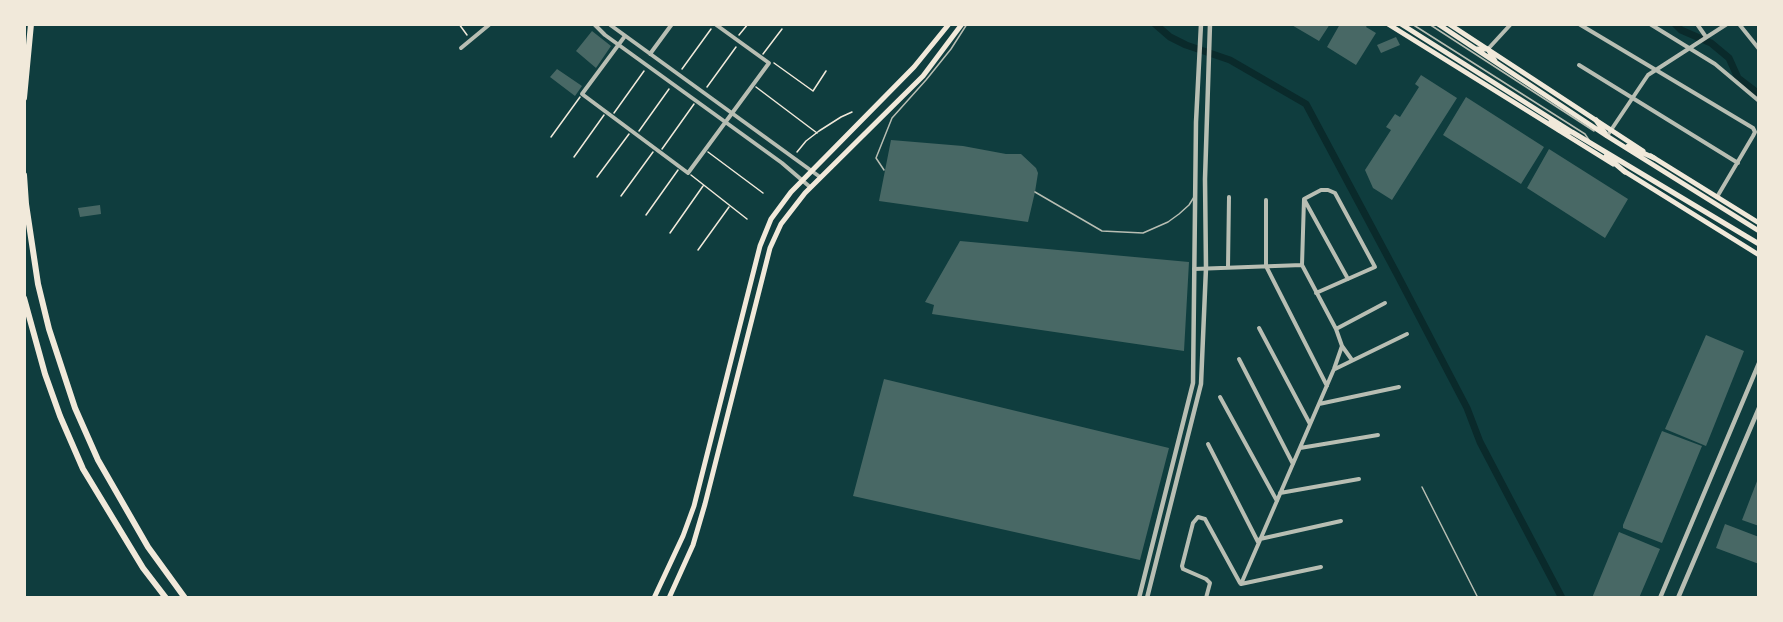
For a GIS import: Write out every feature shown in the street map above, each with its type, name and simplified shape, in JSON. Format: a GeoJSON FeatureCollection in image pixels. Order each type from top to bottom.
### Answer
{"type":"FeatureCollection","features":[{"type":"Feature","properties":{"kind":"highway"},"geometry":{"type":"LineString","coordinates":[[24,98],[31,24]]}},
{"type":"Feature","properties":{"kind":"highway"},"geometry":{"type":"LineString","coordinates":[[24,174],[26,204],[38,284],[49,329],[75,408],[98,460],[148,547],[185,598]]}},
{"type":"Feature","properties":{"kind":"highway"},"geometry":{"type":"LineString","coordinates":[[24,298],[45,374],[83,469],[143,568],[166,598]]}},
{"type":"Feature","properties":{"kind":"main road"},"geometry":{"type":"LineString","coordinates":[[654,598],[683,536],[694,506],[765,230],[780,205],[802,180],[914,67],[949,24]]}},
{"type":"Feature","properties":{"kind":"main road"},"geometry":{"type":"LineString","coordinates":[[669,598],[693,544],[705,504],[770,248],[780,224],[810,187],[923,76],[962,24]]}},
{"type":"Feature","properties":{"kind":"main road"},"geometry":{"type":"LineString","coordinates":[[1388,24],[1759,255]]}},
{"type":"Feature","properties":{"kind":"main road"},"geometry":{"type":"LineString","coordinates":[[1401,24],[1572,132],[1759,244]]}},
{"type":"Feature","properties":{"kind":"main road"},"geometry":{"type":"LineString","coordinates":[[1438,24],[1607,136],[1759,231]]}},
{"type":"Feature","properties":{"kind":"main road"},"geometry":{"type":"LineString","coordinates":[[1449,24],[1654,158],[1759,223]]}},
{"type":"Feature","properties":{"kind":"main road"},"geometry":{"type":"LineString","coordinates":[[1476,49],[1488,49]]}},
{"type":"Feature","properties":{"kind":"main road"},"geometry":{"type":"LineString","coordinates":[[1488,49],[1496,62]]}},
{"type":"Feature","properties":{"kind":"main road"},"geometry":{"type":"LineString","coordinates":[[1549,117],[1559,130],[1572,132]]}},
{"type":"Feature","properties":{"kind":"main road"},"geometry":{"type":"LineString","coordinates":[[1596,120],[1607,136],[1654,158]]}},
{"type":"Feature","properties":{"kind":"main road"},"geometry":{"type":"LineString","coordinates":[[1594,145],[1625,172]]}},
{"type":"Feature","properties":{"kind":"street"},"geometry":{"type":"LineString","coordinates":[[461,48],[490,24]]}},
{"type":"Feature","properties":{"kind":"street"},"geometry":{"type":"LineString","coordinates":[[594,24],[619,45],[782,163],[810,187]]}},
{"type":"Feature","properties":{"kind":"street"},"geometry":{"type":"LineString","coordinates":[[609,24],[820,177]]}},
{"type":"Feature","properties":{"kind":"street"},"geometry":{"type":"LineString","coordinates":[[650,54],[672,24]]}},
{"type":"Feature","properties":{"kind":"street"},"geometry":{"type":"LineString","coordinates":[[625,36],[582,94],[688,173],[769,63],[715,24]]}},
{"type":"Feature","properties":{"kind":"street"},"geometry":{"type":"LineString","coordinates":[[1139,598],[1193,383],[1196,122],[1201,24]]}},
{"type":"Feature","properties":{"kind":"street"},"geometry":{"type":"LineString","coordinates":[[1147,598],[1201,384],[1206,268],[1205,178],[1210,24]]}},
{"type":"Feature","properties":{"kind":"street"},"geometry":{"type":"LineString","coordinates":[[1488,49],[1511,24]]}},
{"type":"Feature","properties":{"kind":"street"},"geometry":{"type":"LineString","coordinates":[[1579,24],[1757,130],[1717,197]]}},
{"type":"Feature","properties":{"kind":"street"},"geometry":{"type":"LineString","coordinates":[[1650,24],[1715,64],[1759,101]]}},
{"type":"Feature","properties":{"kind":"street"},"geometry":{"type":"LineString","coordinates":[[1697,24],[1706,38]]}},
{"type":"Feature","properties":{"kind":"street"},"geometry":{"type":"LineString","coordinates":[[1607,136],[1648,75],[1727,24]]}},
{"type":"Feature","properties":{"kind":"street"},"geometry":{"type":"LineString","coordinates":[[1739,24],[1759,49]]}},
{"type":"Feature","properties":{"kind":"street"},"geometry":{"type":"LineString","coordinates":[[1579,66],[1738,163]]}},
{"type":"Feature","properties":{"kind":"street"},"geometry":{"type":"LineString","coordinates":[[1304,199],[1321,190],[1335,192],[1375,267],[1316,293]]}},
{"type":"Feature","properties":{"kind":"street"},"geometry":{"type":"LineString","coordinates":[[1228,267],[1229,197]]}},
{"type":"Feature","properties":{"kind":"street"},"geometry":{"type":"LineString","coordinates":[[1304,199],[1302,266],[1336,329],[1342,346],[1352,360]]}},
{"type":"Feature","properties":{"kind":"street"},"geometry":{"type":"LineString","coordinates":[[1304,199],[1348,279]]}},
{"type":"Feature","properties":{"kind":"street"},"geometry":{"type":"LineString","coordinates":[[1266,200],[1266,266],[1327,386]]}},
{"type":"Feature","properties":{"kind":"street"},"geometry":{"type":"LineString","coordinates":[[1194,269],[1302,266]]}},
{"type":"Feature","properties":{"kind":"street"},"geometry":{"type":"LineString","coordinates":[[1336,329],[1385,303]]}},
{"type":"Feature","properties":{"kind":"street"},"geometry":{"type":"LineString","coordinates":[[1259,328],[1310,424]]}},
{"type":"Feature","properties":{"kind":"street"},"geometry":{"type":"LineString","coordinates":[[1334,369],[1407,334]]}},
{"type":"Feature","properties":{"kind":"street"},"geometry":{"type":"LineString","coordinates":[[1240,584],[1327,386],[1342,346]]}},
{"type":"Feature","properties":{"kind":"street"},"geometry":{"type":"LineString","coordinates":[[1239,359],[1293,464]]}},
{"type":"Feature","properties":{"kind":"street"},"geometry":{"type":"LineString","coordinates":[[1660,598],[1759,363]]}},
{"type":"Feature","properties":{"kind":"street"},"geometry":{"type":"LineString","coordinates":[[1319,404],[1399,387]]}},
{"type":"Feature","properties":{"kind":"street"},"geometry":{"type":"LineString","coordinates":[[1220,397],[1277,501]]}},
{"type":"Feature","properties":{"kind":"street"},"geometry":{"type":"LineString","coordinates":[[1678,598],[1759,408]]}},
{"type":"Feature","properties":{"kind":"street"},"geometry":{"type":"LineString","coordinates":[[1300,448],[1378,435]]}},
{"type":"Feature","properties":{"kind":"street"},"geometry":{"type":"LineString","coordinates":[[1208,444],[1260,541]]}},
{"type":"Feature","properties":{"kind":"street"},"geometry":{"type":"LineString","coordinates":[[1280,494],[1359,479]]}},
{"type":"Feature","properties":{"kind":"street"},"geometry":{"type":"LineString","coordinates":[[1164,501],[1171,503]]}},
{"type":"Feature","properties":{"kind":"street"},"geometry":{"type":"LineString","coordinates":[[1206,598],[1210,583],[1183,569],[1182,566],[1193,523],[1198,517],[1205,519],[1240,584]]}},
{"type":"Feature","properties":{"kind":"street"},"geometry":{"type":"LineString","coordinates":[[1260,541],[1341,521]]}},
{"type":"Feature","properties":{"kind":"street"},"geometry":{"type":"LineString","coordinates":[[1240,584],[1320,567]]}},
{"type":"Feature","properties":{"kind":"lane"},"geometry":{"type":"LineString","coordinates":[[884,170],[876,158],[892,118],[951,49],[967,24]]}},
{"type":"Feature","properties":{"kind":"lane"},"geometry":{"type":"LineString","coordinates":[[1412,24],[1585,134],[1594,145]]}},
{"type":"Feature","properties":{"kind":"lane"},"geometry":{"type":"LineString","coordinates":[[1428,24],[1589,129],[1607,136]]}},
{"type":"Feature","properties":{"kind":"lane"},"geometry":{"type":"LineString","coordinates":[[1035,192],[1102,231],[1143,232],[1168,222],[1189,205],[1195,195]]}},
{"type":"Feature","properties":{"kind":"lane"},"geometry":{"type":"LineString","coordinates":[[1422,487],[1478,598]]}},
{"type":"Feature","properties":{"kind":"path"},"geometry":{"type":"LineString","coordinates":[[459,24],[471,40]]}},
{"type":"Feature","properties":{"kind":"path"},"geometry":{"type":"LineString","coordinates":[[678,75],[715,24]]}},
{"type":"Feature","properties":{"kind":"path"},"geometry":{"type":"LineString","coordinates":[[703,93],[748,24]]}},
{"type":"Feature","properties":{"kind":"path"},"geometry":{"type":"LineString","coordinates":[[761,58],[782,29]]}},
{"type":"Feature","properties":{"kind":"path"},"geometry":{"type":"LineString","coordinates":[[769,63],[773,63],[813,91],[826,71]]}},
{"type":"Feature","properties":{"kind":"path"},"geometry":{"type":"LineString","coordinates":[[612,116],[648,66]]}},
{"type":"Feature","properties":{"kind":"path"},"geometry":{"type":"LineString","coordinates":[[636,135],[672,84]]}},
{"type":"Feature","properties":{"kind":"path"},"geometry":{"type":"LineString","coordinates":[[753,85],[817,133]]}},
{"type":"Feature","properties":{"kind":"path"},"geometry":{"type":"LineString","coordinates":[[551,137],[582,94]]}},
{"type":"Feature","properties":{"kind":"path"},"geometry":{"type":"LineString","coordinates":[[621,196],[696,101]]}},
{"type":"Feature","properties":{"kind":"path"},"geometry":{"type":"LineString","coordinates":[[574,157],[606,112]]}},
{"type":"Feature","properties":{"kind":"path"},"geometry":{"type":"LineString","coordinates":[[793,158],[806,141],[852,112]]}},
{"type":"Feature","properties":{"kind":"path"},"geometry":{"type":"LineString","coordinates":[[597,177],[631,130]]}},
{"type":"Feature","properties":{"kind":"path"},"geometry":{"type":"LineString","coordinates":[[705,149],[763,192]]}},
{"type":"Feature","properties":{"kind":"path"},"geometry":{"type":"LineString","coordinates":[[646,215],[680,167]]}},
{"type":"Feature","properties":{"kind":"path"},"geometry":{"type":"LineString","coordinates":[[688,173],[747,219]]}},
{"type":"Feature","properties":{"kind":"path"},"geometry":{"type":"LineString","coordinates":[[670,233],[704,185]]}},
{"type":"Feature","properties":{"kind":"path"},"geometry":{"type":"LineString","coordinates":[[698,250],[729,206]]}},
{"type":"Feature","properties":{"kind":"building"},"geometry":{"type":"Polygon","coordinates":[[[1290,24],[1330,24],[1319,41],[1290,24]]]}},
{"type":"Feature","properties":{"kind":"building"},"geometry":{"type":"Polygon","coordinates":[[[1340,24],[1368,24],[1366,27],[1376,33],[1356,65],[1327,47],[1340,24]]]}},
{"type":"Feature","properties":{"kind":"building"},"geometry":{"type":"Polygon","coordinates":[[[592,31],[611,46],[596,68],[576,51],[592,31]]]}},
{"type":"Feature","properties":{"kind":"building"},"geometry":{"type":"Polygon","coordinates":[[[1396,37],[1400,45],[1381,53],[1377,45],[1396,37]]]}},
{"type":"Feature","properties":{"kind":"building"},"geometry":{"type":"Polygon","coordinates":[[[557,69],[582,86],[575,96],[550,77],[557,69]]]}},
{"type":"Feature","properties":{"kind":"building"},"geometry":{"type":"Polygon","coordinates":[[[1421,75],[1457,98],[1392,200],[1373,188],[1365,170],[1391,130],[1386,127],[1395,114],[1400,117],[1419,87],[1415,84],[1421,75]]]}},
{"type":"Feature","properties":{"kind":"building"},"geometry":{"type":"Polygon","coordinates":[[[1466,97],[1544,147],[1521,184],[1443,135],[1466,97]]]}},
{"type":"Feature","properties":{"kind":"building"},"geometry":{"type":"Polygon","coordinates":[[[891,140],[1021,154],[1036,168],[1038,173],[1028,222],[879,201],[891,140]]]}},
{"type":"Feature","properties":{"kind":"building"},"geometry":{"type":"Polygon","coordinates":[[[1549,149],[1628,199],[1605,238],[1527,188],[1549,149]]]}},
{"type":"Feature","properties":{"kind":"building"},"geometry":{"type":"Polygon","coordinates":[[[100,205],[101,214],[80,217],[78,208],[100,205]]]}},
{"type":"Feature","properties":{"kind":"building"},"geometry":{"type":"Polygon","coordinates":[[[960,241],[1189,262],[1184,351],[932,314],[934,305],[925,302],[960,241]]]}},
{"type":"Feature","properties":{"kind":"building"},"geometry":{"type":"Polygon","coordinates":[[[1706,335],[1744,351],[1706,446],[1665,429],[1706,335]]]}},
{"type":"Feature","properties":{"kind":"building"},"geometry":{"type":"Polygon","coordinates":[[[884,379],[1169,448],[1140,560],[853,496],[884,379]]]}},
{"type":"Feature","properties":{"kind":"building"},"geometry":{"type":"Polygon","coordinates":[[[1662,431],[1702,446],[1662,543],[1623,528],[1623,525],[1662,431]]]}},
{"type":"Feature","properties":{"kind":"building"},"geometry":{"type":"Polygon","coordinates":[[[1759,476],[1759,526],[1742,520],[1759,476]]]}},
{"type":"Feature","properties":{"kind":"building"},"geometry":{"type":"Polygon","coordinates":[[[1725,524],[1759,537],[1759,564],[1716,548],[1725,524]]]}},
{"type":"Feature","properties":{"kind":"building"},"geometry":{"type":"Polygon","coordinates":[[[1619,532],[1660,549],[1639,598],[1592,598],[1619,532]]]}},
{"type":"Feature","properties":{"kind":"waterway"},"geometry":{"type":"LineString","coordinates":[[1155,24],[1170,37],[1230,60],[1306,104],[1467,408],[1480,442],[1562,598]]}},
{"type":"Feature","properties":{"kind":"waterway"},"geometry":{"type":"LineString","coordinates":[[1675,24],[1681,30],[1711,43],[1729,58],[1738,78],[1759,94]]}}]}
